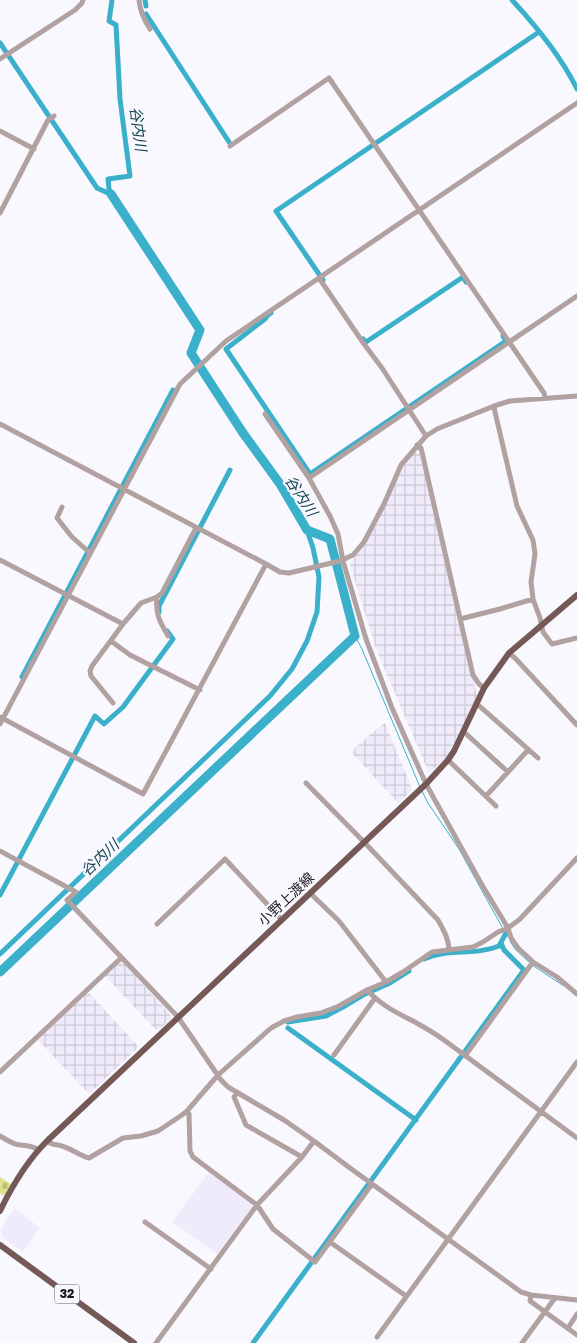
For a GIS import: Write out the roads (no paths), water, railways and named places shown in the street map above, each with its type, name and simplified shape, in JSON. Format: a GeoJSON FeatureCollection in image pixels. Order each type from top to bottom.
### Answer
{"type":"FeatureCollection","features":[{"type":"Feature","properties":{"kind":"main road","name":"小野上渡線"},"geometry":{"type":"LineString","coordinates":[[0,1211],[25,1168],[47,1141],[426,784],[448,760],[464,732],[484,688],[509,653],[577,595]]}},
{"type":"Feature","properties":{"kind":"main road","name":"32"},"geometry":{"type":"LineString","coordinates":[[0,1245],[134,1343]]}},
{"type":"Feature","properties":{"kind":"street"},"geometry":{"type":"LineString","coordinates":[[1,58],[75,10],[83,0]]}},
{"type":"Feature","properties":{"kind":"street"},"geometry":{"type":"LineString","coordinates":[[139,0],[144,20],[150,29]]}},
{"type":"Feature","properties":{"kind":"street"},"geometry":{"type":"LineString","coordinates":[[230,146],[329,78],[544,393],[545,398]]}},
{"type":"Feature","properties":{"kind":"street"},"geometry":{"type":"LineString","coordinates":[[0,724],[180,384],[226,341],[577,104]]}},
{"type":"Feature","properties":{"kind":"street"},"geometry":{"type":"LineString","coordinates":[[0,213],[48,120],[54,116]]}},
{"type":"Feature","properties":{"kind":"street"},"geometry":{"type":"LineString","coordinates":[[0,131],[34,149]]}},
{"type":"Feature","properties":{"kind":"street"},"geometry":{"type":"LineString","coordinates":[[319,278],[382,368],[426,436]]}},
{"type":"Feature","properties":{"kind":"street"},"geometry":{"type":"LineString","coordinates":[[309,478],[577,296]]}},
{"type":"Feature","properties":{"kind":"street"},"geometry":{"type":"LineString","coordinates":[[0,424],[280,572],[289,573],[341,561],[353,555],[364,542],[384,504],[401,465],[426,436],[437,429],[510,401],[577,396]]}},
{"type":"Feature","properties":{"kind":"street"},"geometry":{"type":"LineString","coordinates":[[494,406],[517,506],[533,540],[535,554],[531,582],[533,599],[543,632],[552,644],[577,638]]}},
{"type":"Feature","properties":{"kind":"street"},"geometry":{"type":"LineString","coordinates":[[265,414],[309,478],[338,534],[341,561],[366,639],[392,708],[426,784],[518,948],[532,964],[557,977],[577,994]]}},
{"type":"Feature","properties":{"kind":"street"},"geometry":{"type":"LineString","coordinates":[[417,445],[421,448],[473,674],[484,688]]}},
{"type":"Feature","properties":{"kind":"street"},"geometry":{"type":"LineString","coordinates":[[62,507],[56,518],[72,537],[90,553]]}},
{"type":"Feature","properties":{"kind":"street"},"geometry":{"type":"LineString","coordinates":[[113,703],[91,676],[92,666],[123,624],[141,604],[157,598],[162,593],[196,528]]}},
{"type":"Feature","properties":{"kind":"street"},"geometry":{"type":"LineString","coordinates":[[0,560],[123,624]]}},
{"type":"Feature","properties":{"kind":"street"},"geometry":{"type":"LineString","coordinates":[[2,718],[144,794],[266,564]]}},
{"type":"Feature","properties":{"kind":"street"},"geometry":{"type":"LineString","coordinates":[[157,598],[156,609],[158,616],[168,636]]}},
{"type":"Feature","properties":{"kind":"street"},"geometry":{"type":"LineString","coordinates":[[460,619],[500,610],[533,599]]}},
{"type":"Feature","properties":{"kind":"street"},"geometry":{"type":"LineString","coordinates":[[111,641],[130,655],[200,690]]}},
{"type":"Feature","properties":{"kind":"street"},"geometry":{"type":"LineString","coordinates":[[509,653],[577,725]]}},
{"type":"Feature","properties":{"kind":"street"},"geometry":{"type":"LineString","coordinates":[[476,703],[538,758]]}},
{"type":"Feature","properties":{"kind":"street"},"geometry":{"type":"LineString","coordinates":[[464,732],[508,772]]}},
{"type":"Feature","properties":{"kind":"street"},"geometry":{"type":"LineString","coordinates":[[486,796],[528,750]]}},
{"type":"Feature","properties":{"kind":"street"},"geometry":{"type":"LineString","coordinates":[[448,760],[496,806]]}},
{"type":"Feature","properties":{"kind":"street"},"geometry":{"type":"LineString","coordinates":[[306,783],[438,920],[449,945],[448,950]]}},
{"type":"Feature","properties":{"kind":"street"},"geometry":{"type":"LineString","coordinates":[[0,851],[76,892],[67,900],[178,1017],[228,1087],[284,1120],[521,1292],[531,1295],[577,1300]]}},
{"type":"Feature","properties":{"kind":"street"},"geometry":{"type":"LineString","coordinates":[[47,1141],[50,1144],[69,1148],[89,1158],[123,1138],[141,1136],[158,1131],[187,1111],[218,1075],[271,1028],[284,1021],[321,1013],[339,1006],[367,990],[386,982],[432,952],[473,947],[483,942],[520,918],[577,858]]}},
{"type":"Feature","properties":{"kind":"street"},"geometry":{"type":"LineString","coordinates":[[157,924],[225,860],[282,920]]}},
{"type":"Feature","properties":{"kind":"street"},"geometry":{"type":"LineString","coordinates":[[310,893],[339,921],[386,982]]}},
{"type":"Feature","properties":{"kind":"street"},"geometry":{"type":"LineString","coordinates":[[0,1072],[121,958]]}},
{"type":"Feature","properties":{"kind":"street"},"geometry":{"type":"LineString","coordinates":[[465,1056],[532,964]]}},
{"type":"Feature","properties":{"kind":"street"},"geometry":{"type":"LineString","coordinates":[[367,990],[393,1012],[425,1028],[577,1138]]}},
{"type":"Feature","properties":{"kind":"street"},"geometry":{"type":"LineString","coordinates":[[334,1056],[375,998]]}},
{"type":"Feature","properties":{"kind":"street"},"geometry":{"type":"LineString","coordinates":[[377,1337],[577,1062]]}},
{"type":"Feature","properties":{"kind":"street"},"geometry":{"type":"LineString","coordinates":[[237,1093],[234,1097],[246,1125],[302,1157]]}},
{"type":"Feature","properties":{"kind":"street"},"geometry":{"type":"LineString","coordinates":[[187,1111],[189,1114],[190,1151],[193,1157],[257,1205],[273,1229],[315,1262],[372,1184]]}},
{"type":"Feature","properties":{"kind":"street"},"geometry":{"type":"LineString","coordinates":[[0,1136],[12,1143],[34,1147],[39,1150]]}},
{"type":"Feature","properties":{"kind":"street"},"geometry":{"type":"LineString","coordinates":[[156,1343],[257,1205],[302,1157],[314,1141]]}},
{"type":"Feature","properties":{"kind":"street"},"geometry":{"type":"LineString","coordinates":[[145,1222],[211,1269]]}},
{"type":"Feature","properties":{"kind":"street"},"geometry":{"type":"LineString","coordinates":[[330,1242],[406,1296]]}},
{"type":"Feature","properties":{"kind":"street"},"geometry":{"type":"LineString","coordinates":[[531,1295],[530,1301],[577,1334]]}},
{"type":"Feature","properties":{"kind":"street"},"geometry":{"type":"LineString","coordinates":[[522,1343],[555,1298]]}},
{"type":"Feature","properties":{"kind":"street"},"geometry":{"type":"LineString","coordinates":[[568,1328],[577,1314]]}},
{"type":"Feature","properties":{"kind":"waterway","name":"谷内川"},"geometry":{"type":"LineString","coordinates":[[111,194],[108,179],[130,176],[120,99],[116,25],[109,21],[112,0]]}},
{"type":"Feature","properties":{"kind":"waterway"},"geometry":{"type":"LineString","coordinates":[[145,0],[146,6]]}},
{"type":"Feature","properties":{"kind":"waterway"},"geometry":{"type":"LineString","coordinates":[[512,0],[548,42],[564,65],[577,89]]}},
{"type":"Feature","properties":{"kind":"waterway"},"geometry":{"type":"LineString","coordinates":[[146,14],[229,142]]}},
{"type":"Feature","properties":{"kind":"waterway"},"geometry":{"type":"LineString","coordinates":[[323,280],[276,211],[539,32]]}},
{"type":"Feature","properties":{"kind":"waterway"},"geometry":{"type":"LineString","coordinates":[[0,43],[97,188],[110,194]]}},
{"type":"Feature","properties":{"kind":"waterway","name":"谷内川"},"geometry":{"type":"LineString","coordinates":[[0,972],[355,636],[330,539],[307,530],[280,484],[243,433],[191,353],[200,330],[111,194]]}},
{"type":"Feature","properties":{"kind":"waterway"},"geometry":{"type":"LineString","coordinates":[[363,339],[366,342],[463,277],[466,282]]}},
{"type":"Feature","properties":{"kind":"waterway"},"geometry":{"type":"LineString","coordinates":[[271,313],[226,349],[310,474],[506,341],[503,336]]}},
{"type":"Feature","properties":{"kind":"waterway"},"geometry":{"type":"LineString","coordinates":[[22,677],[173,390]]}},
{"type":"Feature","properties":{"kind":"waterway"},"geometry":{"type":"LineString","coordinates":[[159,612],[159,606],[230,470]]}},
{"type":"Feature","properties":{"kind":"waterway"},"geometry":{"type":"LineString","coordinates":[[0,954],[270,696],[292,669],[307,641],[317,612],[319,577],[307,530]]}},
{"type":"Feature","properties":{"kind":"waterway"},"geometry":{"type":"LineString","coordinates":[[0,895],[95,716],[104,724],[123,707],[173,639],[167,631]]}},
{"type":"Feature","properties":{"kind":"waterway"},"geometry":{"type":"LineString","coordinates":[[355,636],[420,787]]}},
{"type":"Feature","properties":{"kind":"waterway"},"geometry":{"type":"LineString","coordinates":[[422,791],[459,849],[502,927]]}},
{"type":"Feature","properties":{"kind":"waterway"},"geometry":{"type":"LineString","coordinates":[[504,930],[509,938]]}},
{"type":"Feature","properties":{"kind":"waterway"},"geometry":{"type":"LineString","coordinates":[[424,959],[442,954],[490,949],[499,946],[506,933]]}},
{"type":"Feature","properties":{"kind":"waterway"},"geometry":{"type":"LineString","coordinates":[[510,941],[515,949],[529,962]]}},
{"type":"Feature","properties":{"kind":"waterway"},"geometry":{"type":"LineString","coordinates":[[253,1343],[524,970],[504,950],[501,943]]}},
{"type":"Feature","properties":{"kind":"waterway"},"geometry":{"type":"LineString","coordinates":[[532,965],[564,986]]}},
{"type":"Feature","properties":{"kind":"waterway"},"geometry":{"type":"LineString","coordinates":[[288,1022],[326,1016],[409,971]]}},
{"type":"Feature","properties":{"kind":"waterway"},"geometry":{"type":"LineString","coordinates":[[288,1028],[416,1120]]}}]}
